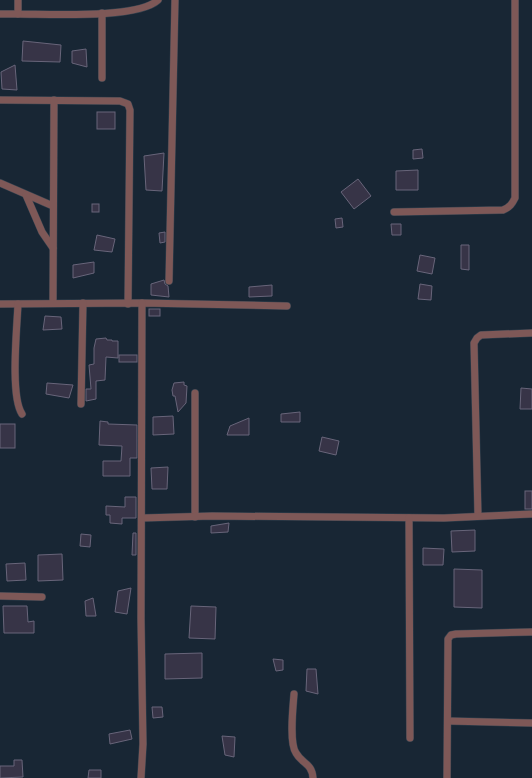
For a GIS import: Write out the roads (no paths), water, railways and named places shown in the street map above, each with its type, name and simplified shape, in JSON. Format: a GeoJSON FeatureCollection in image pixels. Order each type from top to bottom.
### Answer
{"type":"FeatureCollection","features":[{"type":"Feature","properties":{"kind":"street"},"geometry":{"type":"LineString","coordinates":[[18,0],[18,14]]}},
{"type":"Feature","properties":{"kind":"street"},"geometry":{"type":"LineString","coordinates":[[0,14],[124,12],[146,8],[158,0]]}},
{"type":"Feature","properties":{"kind":"street"},"geometry":{"type":"LineString","coordinates":[[169,281],[175,0]]}},
{"type":"Feature","properties":{"kind":"street"},"geometry":{"type":"LineString","coordinates":[[394,212],[503,210],[508,208],[513,203],[515,0]]}},
{"type":"Feature","properties":{"kind":"street"},"geometry":{"type":"LineString","coordinates":[[102,13],[102,78]]}},
{"type":"Feature","properties":{"kind":"street"},"geometry":{"type":"LineString","coordinates":[[0,100],[120,101],[128,104],[130,110],[128,304]]}},
{"type":"Feature","properties":{"kind":"street"},"geometry":{"type":"LineString","coordinates":[[53,304],[54,100]]}},
{"type":"Feature","properties":{"kind":"street"},"geometry":{"type":"LineString","coordinates":[[0,183],[53,206]]}},
{"type":"Feature","properties":{"kind":"street"},"geometry":{"type":"LineString","coordinates":[[26,195],[42,232],[53,248]]}},
{"type":"Feature","properties":{"kind":"street"},"geometry":{"type":"LineString","coordinates":[[141,778],[143,744],[142,303]]}},
{"type":"Feature","properties":{"kind":"street"},"geometry":{"type":"LineString","coordinates":[[0,304],[142,303],[287,306]]}},
{"type":"Feature","properties":{"kind":"street"},"geometry":{"type":"LineString","coordinates":[[18,304],[16,400],[18,408],[22,414]]}},
{"type":"Feature","properties":{"kind":"street"},"geometry":{"type":"LineString","coordinates":[[81,404],[82,304]]}},
{"type":"Feature","properties":{"kind":"street"},"geometry":{"type":"LineString","coordinates":[[478,516],[474,343],[481,335],[532,334]]}},
{"type":"Feature","properties":{"kind":"street"},"geometry":{"type":"LineString","coordinates":[[195,393],[195,516]]}},
{"type":"Feature","properties":{"kind":"street"},"geometry":{"type":"LineString","coordinates":[[142,518],[195,516],[444,518],[532,514]]}},
{"type":"Feature","properties":{"kind":"street"},"geometry":{"type":"LineString","coordinates":[[409,518],[410,738]]}},
{"type":"Feature","properties":{"kind":"street"},"geometry":{"type":"LineString","coordinates":[[0,596],[42,597]]}},
{"type":"Feature","properties":{"kind":"street"},"geometry":{"type":"LineString","coordinates":[[447,778],[448,639],[451,635],[531,632]]}},
{"type":"Feature","properties":{"kind":"street"},"geometry":{"type":"LineString","coordinates":[[294,694],[292,743],[296,754],[311,768],[314,778]]}},
{"type":"Feature","properties":{"kind":"street"},"geometry":{"type":"LineString","coordinates":[[448,721],[532,723]]}}]}
